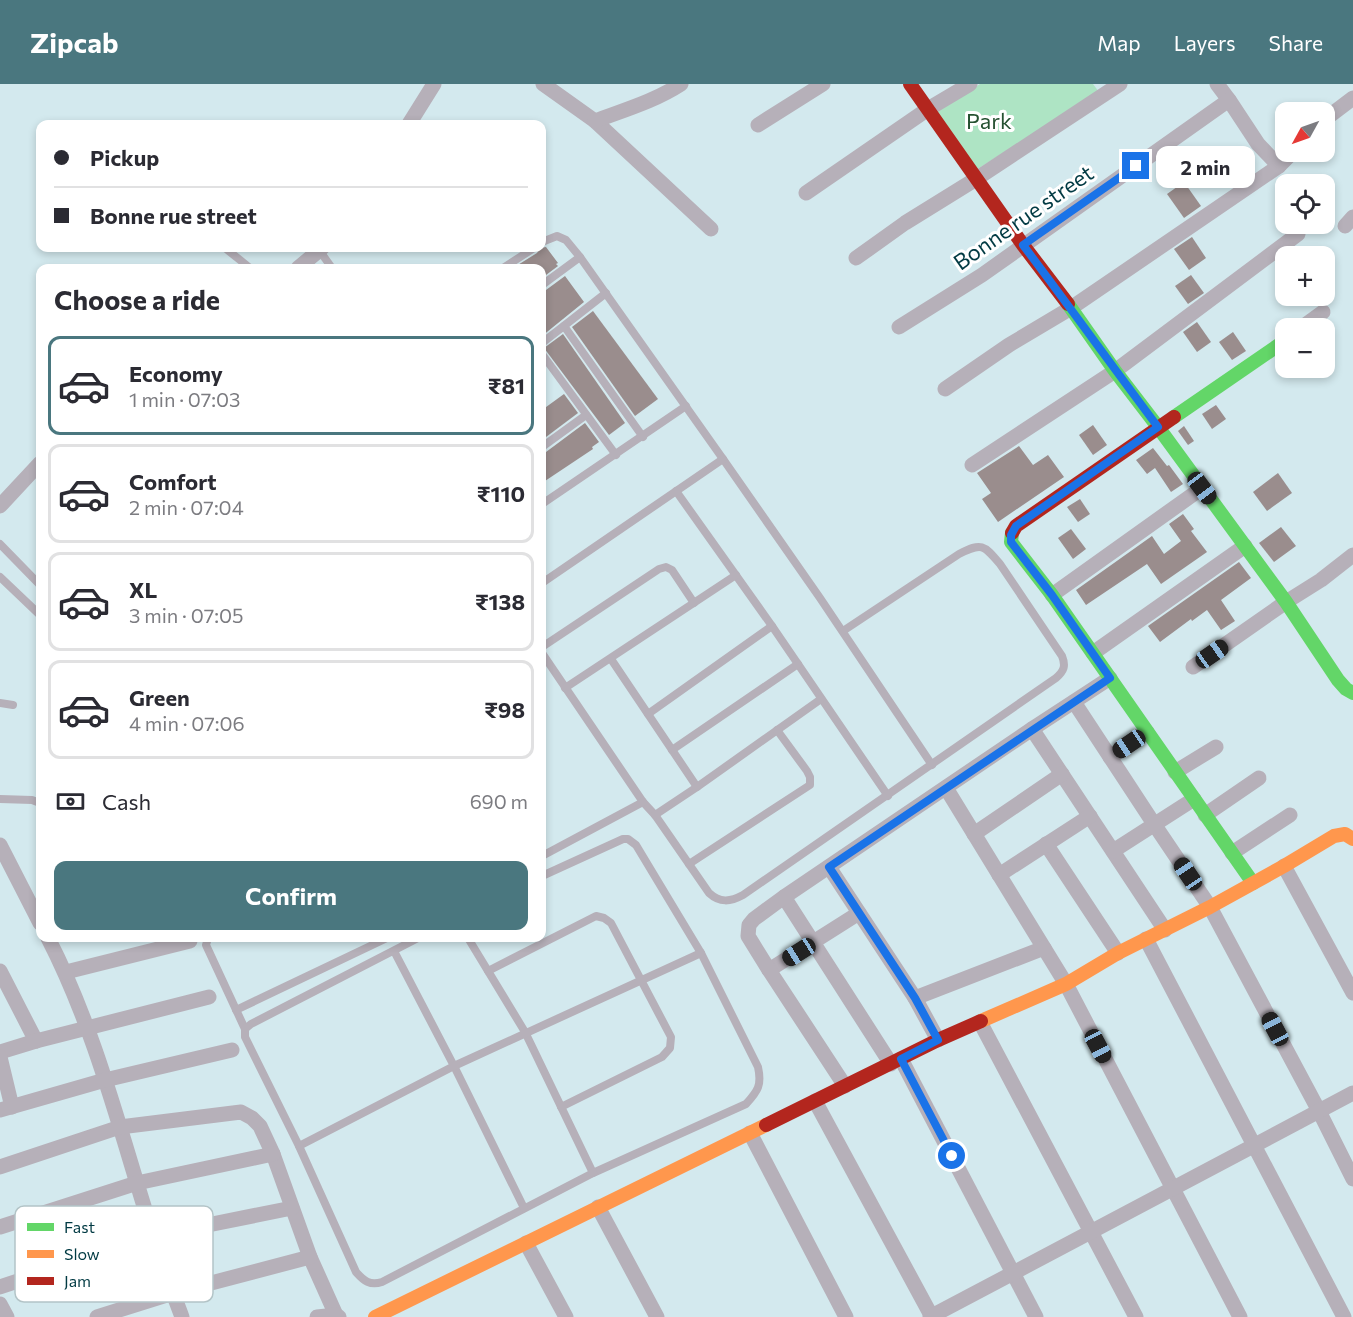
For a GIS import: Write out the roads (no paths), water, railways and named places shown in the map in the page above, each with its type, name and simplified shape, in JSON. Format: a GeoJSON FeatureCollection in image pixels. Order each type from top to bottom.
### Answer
{"type":"FeatureCollection","features":[{"type":"Feature","properties":{"kind":"street"},"geometry":{"type":"LineString","coordinates":[[412,120],[434,84]]}},
{"type":"Feature","properties":{"kind":"street"},"geometry":{"type":"LineString","coordinates":[[543,84],[595,121],[711,229]]}},
{"type":"Feature","properties":{"kind":"street"},"geometry":{"type":"LineString","coordinates":[[595,121],[670,91],[681,84]]}},
{"type":"Feature","properties":{"kind":"street"},"geometry":{"type":"LineString","coordinates":[[758,125],[823,84]]}},
{"type":"Feature","properties":{"kind":"street"},"geometry":{"type":"LineString","coordinates":[[910,84],[1023,245],[1286,602],[1338,680],[1351,693]]}},
{"type":"Feature","properties":{"kind":"street"},"geometry":{"type":"LineString","coordinates":[[806,193],[928,109],[970,84]]}},
{"type":"Feature","properties":{"kind":"street"},"geometry":{"type":"LineString","coordinates":[[856,258],[905,223],[1120,84]]}},
{"type":"Feature","properties":{"kind":"street"},"geometry":{"type":"LineString","coordinates":[[1217,84],[1258,144],[1279,166]]}},
{"type":"Feature","properties":{"kind":"street"},"geometry":{"type":"LineString","coordinates":[[1335,112],[1353,98]]}},
{"type":"Feature","properties":{"kind":"street","name":"Bonne rue street"},"geometry":{"type":"LineString","coordinates":[[899,327],[982,275],[1229,100]]}},
{"type":"Feature","properties":{"kind":"street"},"geometry":{"type":"LineString","coordinates":[[945,389],[1009,345],[1071,308],[1283,162]]}},
{"type":"Feature","properties":{"kind":"street"},"geometry":{"type":"LineString","coordinates":[[972,465],[1115,371],[1298,234]]}},
{"type":"Feature","properties":{"kind":"street"},"geometry":{"type":"LineString","coordinates":[[307,264],[318,252]]}},
{"type":"Feature","properties":{"kind":"street"},"geometry":{"type":"LineString","coordinates":[[1315,318],[1323,312]]}},
{"type":"Feature","properties":{"kind":"street"},"geometry":{"type":"LineString","coordinates":[[1253,883],[1052,595],[1011,542],[1011,535],[1016,526],[1275,347]]}},
{"type":"Feature","properties":{"kind":"street"},"geometry":{"type":"LineString","coordinates":[[0,506],[36,467]]}},
{"type":"Feature","properties":{"kind":"street"},"geometry":{"type":"LineString","coordinates":[[1052,595],[1202,488]]}},
{"type":"Feature","properties":{"kind":"street"},"geometry":{"type":"LineString","coordinates":[[1093,653],[1245,546]]}},
{"type":"Feature","properties":{"kind":"street"},"geometry":{"type":"LineString","coordinates":[[1193,667],[1321,580],[1353,555]]}},
{"type":"Feature","properties":{"kind":"street"},"geometry":{"type":"LineString","coordinates":[[845,1086],[748,936],[750,925],[754,919],[784,897],[1110,678]]}},
{"type":"Feature","properties":{"kind":"street"},"geometry":{"type":"LineString","coordinates":[[1074,702],[1210,907],[1353,1179]]}},
{"type":"Feature","properties":{"kind":"street"},"geometry":{"type":"LineString","coordinates":[[1032,729],[1165,930]]}},
{"type":"Feature","properties":{"kind":"street"},"geometry":{"type":"LineString","coordinates":[[1110,757],[1148,732]]}},
{"type":"Feature","properties":{"kind":"street"},"geometry":{"type":"LineString","coordinates":[[1175,772],[1216,747]]}},
{"type":"Feature","properties":{"kind":"street"},"geometry":{"type":"LineString","coordinates":[[974,834],[1062,774]]}},
{"type":"Feature","properties":{"kind":"street"},"geometry":{"type":"LineString","coordinates":[[1205,815],[1259,778]]}},
{"type":"Feature","properties":{"kind":"street"},"geometry":{"type":"LineString","coordinates":[[946,788],[1066,984],[1240,1317]]}},
{"type":"Feature","properties":{"kind":"street"},"geometry":{"type":"LineString","coordinates":[[1113,851],[1194,799]]}},
{"type":"Feature","properties":{"kind":"street"},"geometry":{"type":"LineString","coordinates":[[1232,853],[1290,815]]}},
{"type":"Feature","properties":{"kind":"street"},"geometry":{"type":"LineString","coordinates":[[999,875],[1090,816]]}},
{"type":"Feature","properties":{"kind":"street"},"geometry":{"type":"LineString","coordinates":[[375,1317],[396,1313],[525,1243],[938,1040],[1066,984],[1118,953],[1210,907],[1334,836],[1345,834],[1353,839]]}},
{"type":"Feature","properties":{"kind":"street"},"geometry":{"type":"LineString","coordinates":[[1046,844],[1118,953]]}},
{"type":"Feature","properties":{"kind":"street"},"geometry":{"type":"LineString","coordinates":[[0,845],[36,915]]}},
{"type":"Feature","properties":{"kind":"street"},"geometry":{"type":"LineString","coordinates":[[1284,866],[1353,993]]}},
{"type":"Feature","properties":{"kind":"street"},"geometry":{"type":"LineString","coordinates":[[829,867],[915,998],[938,1040]]}},
{"type":"Feature","properties":{"kind":"street"},"geometry":{"type":"LineString","coordinates":[[784,897],[896,1062],[1014,1273],[1036,1317]]}},
{"type":"Feature","properties":{"kind":"street"},"geometry":{"type":"LineString","coordinates":[[769,970],[859,913]]}},
{"type":"Feature","properties":{"kind":"street"},"geometry":{"type":"LineString","coordinates":[[1146,939],[1344,1317]]}},
{"type":"Feature","properties":{"kind":"street"},"geometry":{"type":"LineString","coordinates":[[50,942],[66,972],[88,1029],[144,1206]]}},
{"type":"Feature","properties":{"kind":"street"},"geometry":{"type":"LineString","coordinates":[[66,972],[186,942]]}},
{"type":"Feature","properties":{"kind":"street"},"geometry":{"type":"LineString","coordinates":[[915,998],[1044,948]]}},
{"type":"Feature","properties":{"kind":"street"},"geometry":{"type":"LineString","coordinates":[[0,971],[36,1041]]}},
{"type":"Feature","properties":{"kind":"street"},"geometry":{"type":"LineString","coordinates":[[0,1052],[209,997]]}},
{"type":"Feature","properties":{"kind":"street"},"geometry":{"type":"LineString","coordinates":[[980,1022],[1136,1317]]}},
{"type":"Feature","properties":{"kind":"street"},"geometry":{"type":"LineString","coordinates":[[0,1057],[6,1108],[105,1080],[232,1050]]}},
{"type":"Feature","properties":{"kind":"street"},"geometry":{"type":"LineString","coordinates":[[815,1101],[931,1317],[1353,1094]]}},
{"type":"Feature","properties":{"kind":"street"},"geometry":{"type":"LineString","coordinates":[[0,1167],[120,1127],[241,1112],[260,1125],[273,1154],[310,1257],[337,1316],[316,1317]]}},
{"type":"Feature","properties":{"kind":"street"},"geometry":{"type":"LineString","coordinates":[[750,1133],[846,1317]]}},
{"type":"Feature","properties":{"kind":"street"},"geometry":{"type":"LineString","coordinates":[[65,1206],[137,1183],[273,1154]]}},
{"type":"Feature","properties":{"kind":"street"},"geometry":{"type":"LineString","coordinates":[[598,1207],[657,1317]]}},
{"type":"Feature","properties":{"kind":"street"},"geometry":{"type":"LineString","coordinates":[[213,1224],[292,1208]]}},
{"type":"Feature","properties":{"kind":"street"},"geometry":{"type":"LineString","coordinates":[[0,1227],[15,1222]]}},
{"type":"Feature","properties":{"kind":"street"},"geometry":{"type":"LineString","coordinates":[[525,1243],[566,1317]]}},
{"type":"Feature","properties":{"kind":"street"},"geometry":{"type":"LineString","coordinates":[[213,1282],[310,1257]]}},
{"type":"Feature","properties":{"kind":"street"},"geometry":{"type":"LineString","coordinates":[[0,1287],[15,1282]]}},
{"type":"Feature","properties":{"kind":"street"},"geometry":{"type":"LineString","coordinates":[[97,1317],[144,1302]]}},
{"type":"Feature","properties":{"kind":"street"},"geometry":{"type":"LineString","coordinates":[[176,1302],[182,1317]]}},
{"type":"Feature","properties":{"kind":"street"},"geometry":{"type":"LineString","coordinates":[[0,1304],[7,1317]]}},
{"type":"Feature","properties":{"kind":"lane"},"geometry":{"type":"LineString","coordinates":[[546,240],[557,236],[566,240],[606,293],[843,631],[932,765]]}},
{"type":"Feature","properties":{"kind":"lane"},"geometry":{"type":"LineString","coordinates":[[230,252],[245,264]]}},
{"type":"Feature","properties":{"kind":"lane"},"geometry":{"type":"LineString","coordinates":[[509,264],[528,252]]}},
{"type":"Feature","properties":{"kind":"lane"},"geometry":{"type":"LineString","coordinates":[[546,282],[580,258]]}},
{"type":"Feature","properties":{"kind":"lane"},"geometry":{"type":"LineString","coordinates":[[546,340],[606,293]]}},
{"type":"Feature","properties":{"kind":"lane"},"geometry":{"type":"LineString","coordinates":[[564,326],[643,437]]}},
{"type":"Feature","properties":{"kind":"lane"},"geometry":{"type":"LineString","coordinates":[[546,360],[616,455]]}},
{"type":"Feature","properties":{"kind":"lane"},"geometry":{"type":"LineString","coordinates":[[546,501],[686,406]]}},
{"type":"Feature","properties":{"kind":"lane"},"geometry":{"type":"LineString","coordinates":[[546,444],[586,415]]}},
{"type":"Feature","properties":{"kind":"lane"},"geometry":{"type":"LineString","coordinates":[[546,580],[723,459]]}},
{"type":"Feature","properties":{"kind":"lane"},"geometry":{"type":"LineString","coordinates":[[676,491],[888,796]]}},
{"type":"Feature","properties":{"kind":"lane"},"geometry":{"type":"LineString","coordinates":[[0,544],[36,581]]}},
{"type":"Feature","properties":{"kind":"lane"},"geometry":{"type":"LineString","coordinates":[[546,659],[709,893],[719,900],[726,901],[735,900],[888,796],[1056,678],[1064,669],[1065,663],[1056,646],[1000,564],[989,551],[979,547],[973,547],[959,554],[843,631]]}},
{"type":"Feature","properties":{"kind":"lane"},"geometry":{"type":"LineString","coordinates":[[546,643],[659,569],[666,567],[672,570],[694,603]]}},
{"type":"Feature","properties":{"kind":"lane"},"geometry":{"type":"LineString","coordinates":[[565,688],[736,575]]}},
{"type":"Feature","properties":{"kind":"lane"},"geometry":{"type":"LineString","coordinates":[[0,577],[36,611]]}},
{"type":"Feature","properties":{"kind":"lane"},"geometry":{"type":"LineString","coordinates":[[648,714],[772,626]]}},
{"type":"Feature","properties":{"kind":"lane"},"geometry":{"type":"LineString","coordinates":[[610,658],[697,787]]}},
{"type":"Feature","properties":{"kind":"lane"},"geometry":{"type":"LineString","coordinates":[[672,750],[798,664]]}},
{"type":"Feature","properties":{"kind":"lane"},"geometry":{"type":"LineString","coordinates":[[655,815],[820,699]]}},
{"type":"Feature","properties":{"kind":"lane"},"geometry":{"type":"LineString","coordinates":[[0,703],[13,705]]}},
{"type":"Feature","properties":{"kind":"lane"},"geometry":{"type":"LineString","coordinates":[[689,864],[810,785],[807,771],[777,730]]}},
{"type":"Feature","properties":{"kind":"lane"},"geometry":{"type":"LineString","coordinates":[[0,799],[36,802]]}},
{"type":"Feature","properties":{"kind":"lane"},"geometry":{"type":"LineString","coordinates":[[546,854],[644,802]]}},
{"type":"Feature","properties":{"kind":"lane"},"geometry":{"type":"LineString","coordinates":[[207,942],[206,945],[245,1029],[248,1044],[299,1146],[356,1272],[369,1284],[375,1285],[593,1173],[746,1104],[756,1093],[760,1080],[758,1067],[700,953],[641,851],[632,841],[623,839],[546,874]]}},
{"type":"Feature","properties":{"kind":"lane"},"geometry":{"type":"LineString","coordinates":[[546,941],[596,916],[611,923],[670,1037],[670,1048],[662,1057],[561,1107]]}},
{"type":"Feature","properties":{"kind":"lane"},"geometry":{"type":"LineString","coordinates":[[236,1010],[379,942]]}},
{"type":"Feature","properties":{"kind":"lane"},"geometry":{"type":"LineString","coordinates":[[245,1029],[411,942]]}},
{"type":"Feature","properties":{"kind":"lane"},"geometry":{"type":"LineString","coordinates":[[470,942],[525,1032],[593,1173]]}},
{"type":"Feature","properties":{"kind":"lane"},"geometry":{"type":"LineString","coordinates":[[488,971],[545,942]]}},
{"type":"Feature","properties":{"kind":"lane"},"geometry":{"type":"LineString","coordinates":[[394,951],[524,1208]]}},
{"type":"Feature","properties":{"kind":"lane"},"geometry":{"type":"LineString","coordinates":[[299,1146],[454,1066],[700,953]]}},
{"type":"Feature","properties":{"kind":"park label","name":"Park"},"geometry":{"type":"Point","coordinates":[989,120]}}]}
